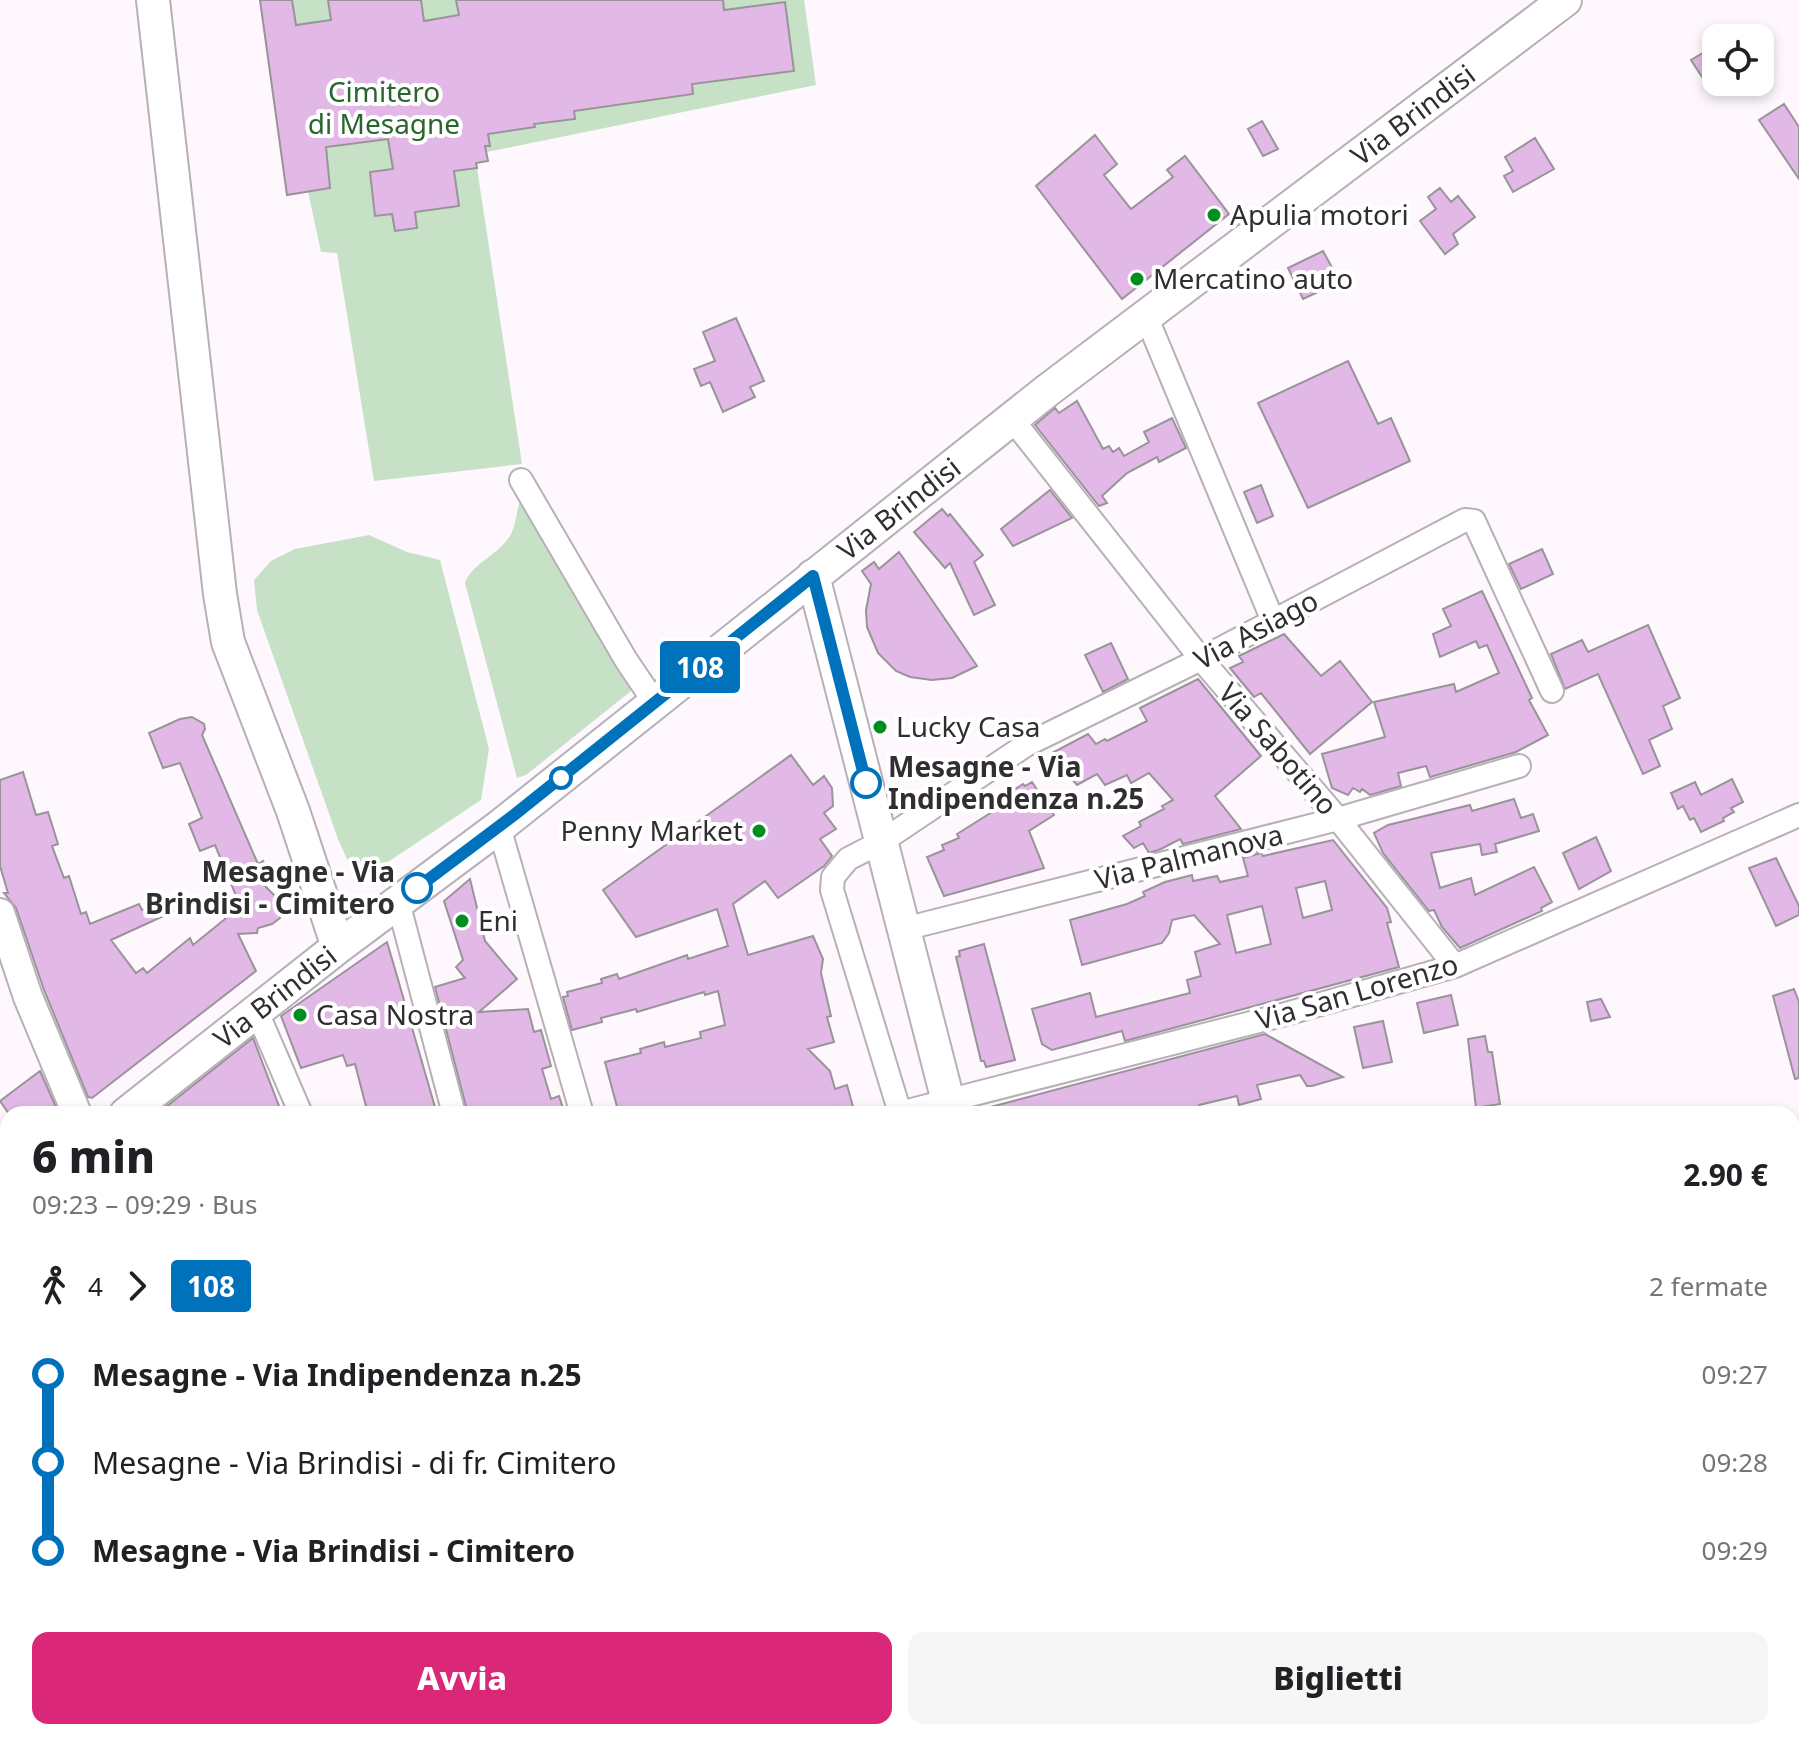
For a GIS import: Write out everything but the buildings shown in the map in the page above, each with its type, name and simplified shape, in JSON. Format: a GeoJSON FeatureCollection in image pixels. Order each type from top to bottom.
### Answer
{"type":"FeatureCollection","features":[{"type":"Feature","properties":{"kind":"main road"},"geometry":{"type":"LineString","coordinates":[[153,0],[228,642],[293,811],[338,947]]}},
{"type":"Feature","properties":{"kind":"main road","name":"Via Brindisi"},"geometry":{"type":"LineString","coordinates":[[136,1106],[338,947],[499,827],[1012,419],[1565,0]]}},
{"type":"Feature","properties":{"kind":"main road"},"geometry":{"type":"LineString","coordinates":[[813,576],[951,1106]]}},
{"type":"Feature","properties":{"kind":"street"},"geometry":{"type":"LineString","coordinates":[[1146,316],[1273,621]]}},
{"type":"Feature","properties":{"kind":"street","name":"Via Sabotino"},"geometry":{"type":"LineString","coordinates":[[1012,419],[1201,659],[1338,819],[1455,966]]}},
{"type":"Feature","properties":{"kind":"street"},"geometry":{"type":"LineString","coordinates":[[521,480],[626,660],[655,703]]}},
{"type":"Feature","properties":{"kind":"street","name":"Via Asiago"},"geometry":{"type":"LineString","coordinates":[[896,1106],[832,890],[833,877],[848,859],[881,842],[1026,745],[1201,659],[1465,520],[1474,521],[1552,691]]}},
{"type":"Feature","properties":{"kind":"street","name":"Via Palmanova"},"geometry":{"type":"LineString","coordinates":[[904,929],[1338,819],[1519,766]]}},
{"type":"Feature","properties":{"kind":"street","name":"Via San Lorenzo"},"geometry":{"type":"LineString","coordinates":[[966,1106],[1455,966],[1799,815]]}},
{"type":"Feature","properties":{"kind":"street"},"geometry":{"type":"LineString","coordinates":[[499,827],[580,1106]]}},
{"type":"Feature","properties":{"kind":"street"},"geometry":{"type":"LineString","coordinates":[[398,902],[452,1106]]}},
{"type":"Feature","properties":{"kind":"street"},"geometry":{"type":"LineString","coordinates":[[0,913],[28,997],[74,1106]]}},
{"type":"Feature","properties":{"kind":"street"},"geometry":{"type":"LineString","coordinates":[[257,1012],[298,1106]]}},
{"type":"Feature","properties":{"kind":"green space","name":"Cimitero di Mesagne"},"geometry":{"type":"Polygon","coordinates":[[[260,0],[804,0],[816,85],[487,152],[488,161],[478,163],[477,168],[522,464],[374,481],[337,253],[321,252],[308,192],[287,195],[260,0]]]}},
{"type":"Feature","properties":{"kind":"green space"},"geometry":{"type":"Polygon","coordinates":[[[520,500],[524,501],[628,676],[631,691],[526,775],[517,778],[465,583],[468,576],[508,539],[520,500]]]}},
{"type":"Feature","properties":{"kind":"green space"},"geometry":{"type":"Polygon","coordinates":[[[369,535],[407,552],[440,560],[489,749],[481,800],[379,868],[365,873],[350,866],[338,839],[257,610],[254,580],[271,561],[295,549],[369,535]]]}},
{"type":"Feature","properties":{"kind":"bus line","name":"108"},"geometry":{"type":"LineString","coordinates":[[417,888],[514,815],[813,576],[866,783]]}},
{"type":"Feature","properties":{"kind":"place","name":"Apulia motori"},"geometry":{"type":"Point","coordinates":[1214,215]}},
{"type":"Feature","properties":{"kind":"place","name":"Mercatino auto"},"geometry":{"type":"Point","coordinates":[1137,279]}},
{"type":"Feature","properties":{"kind":"place","name":"Lucky Casa"},"geometry":{"type":"Point","coordinates":[880,727]}},
{"type":"Feature","properties":{"kind":"place","name":"Mesagne - Via Indipendenza n.25"},"geometry":{"type":"Point","coordinates":[866,783]}},
{"type":"Feature","properties":{"kind":"place","name":"Penny Market"},"geometry":{"type":"Point","coordinates":[759,831]}},
{"type":"Feature","properties":{"kind":"place","name":"Mesagne - Via Brindisi - Cimitero"},"geometry":{"type":"Point","coordinates":[417,888]}},
{"type":"Feature","properties":{"kind":"place","name":"Eni"},"geometry":{"type":"Point","coordinates":[462,921]}},
{"type":"Feature","properties":{"kind":"place","name":"Casa Nostra"},"geometry":{"type":"Point","coordinates":[300,1015]}}]}
